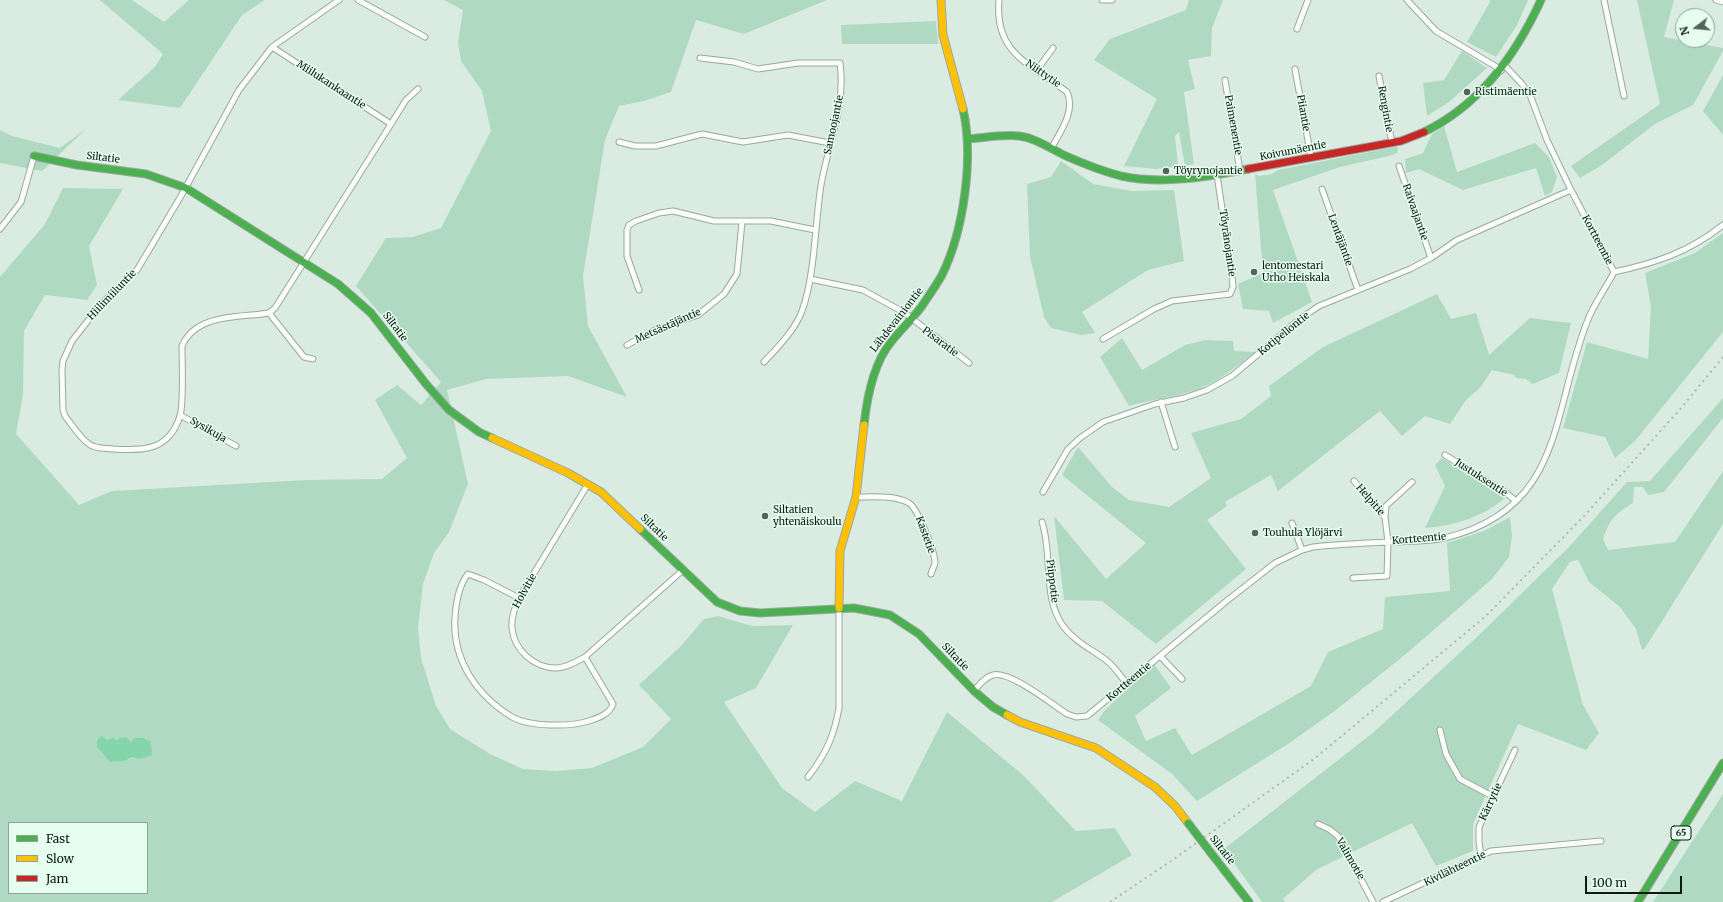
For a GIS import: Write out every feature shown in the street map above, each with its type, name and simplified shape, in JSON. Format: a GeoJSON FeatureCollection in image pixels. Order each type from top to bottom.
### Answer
{"type":"FeatureCollection","features":[{"type":"Feature","properties":{"kind":"street"},"geometry":{"type":"LineString","coordinates":[[186,188],[236,95],[272,47],[339,0]]}},
{"type":"Feature","properties":{"kind":"street"},"geometry":{"type":"LineString","coordinates":[[358,0],[425,37]]}},
{"type":"Feature","properties":{"kind":"street","name":"Lähdevainiontie"},"geometry":{"type":"LineString","coordinates":[[839,608],[840,551],[856,496],[866,410],[879,359],[890,343],[928,298],[942,275],[950,255],[968,185],[967,139],[958,87],[943,35],[941,0]]}},
{"type":"Feature","properties":{"kind":"street","name":"Niittytie"},"geometry":{"type":"LineString","coordinates":[[999,0],[998,23],[1006,41],[1018,56],[1068,92],[1071,99],[1071,106],[1068,115],[1051,149]]}},
{"type":"Feature","properties":{"kind":"street"},"geometry":{"type":"LineString","coordinates":[[1102,0],[1112,0]]}},
{"type":"Feature","properties":{"kind":"street"},"geometry":{"type":"LineString","coordinates":[[1297,29],[1308,0]]}},
{"type":"Feature","properties":{"kind":"street"},"geometry":{"type":"LineString","coordinates":[[1408,0],[1436,31],[1495,66],[1503,69]]}},
{"type":"Feature","properties":{"kind":"street","name":"Koivumäentie"},"geometry":{"type":"LineString","coordinates":[[967,139],[1019,136],[1030,138],[1080,163],[1122,176],[1167,180],[1218,175],[1392,143],[1413,136],[1453,114],[1472,100],[1503,69],[1534,16],[1541,0]]}},
{"type":"Feature","properties":{"kind":"street"},"geometry":{"type":"LineString","coordinates":[[1604,0],[1624,96]]}},
{"type":"Feature","properties":{"kind":"street"},"geometry":{"type":"LineString","coordinates":[[1716,0],[1723,2]]}},
{"type":"Feature","properties":{"kind":"street","name":"Miilukankaantie"},"geometry":{"type":"LineString","coordinates":[[272,47],[391,124]]}},
{"type":"Feature","properties":{"kind":"street"},"geometry":{"type":"LineString","coordinates":[[1037,70],[1052,48]]}},
{"type":"Feature","properties":{"kind":"street","name":"Samoojantie"},"geometry":{"type":"LineString","coordinates":[[700,58],[711,61],[734,62],[758,69],[798,63],[840,63],[842,77],[841,100],[830,143],[822,184],[815,230],[810,280],[802,311],[797,320],[764,362]]}},
{"type":"Feature","properties":{"kind":"street","name":"Piiantie"},"geometry":{"type":"LineString","coordinates":[[1295,69],[1311,157]]}},
{"type":"Feature","properties":{"kind":"street","name":"Kortteentie"},"geometry":{"type":"LineString","coordinates":[[974,691],[992,675],[1002,674],[1014,679],[1066,714],[1080,718],[1092,713],[1126,683],[1275,563],[1302,550],[1340,544],[1444,538],[1468,531],[1494,519],[1510,508],[1516,501],[1535,478],[1552,443],[1587,321],[1614,272],[1570,190],[1547,140],[1530,95],[1522,84],[1503,69]]}},
{"type":"Feature","properties":{"kind":"street","name":"Rengintie"},"geometry":{"type":"LineString","coordinates":[[1379,76],[1392,143]]}},
{"type":"Feature","properties":{"kind":"street","name":"Paimenentie"},"geometry":{"type":"LineString","coordinates":[[1224,80],[1240,171]]}},
{"type":"Feature","properties":{"kind":"street"},"geometry":{"type":"LineString","coordinates":[[313,359],[304,356],[269,313],[275,308],[304,263],[406,100],[418,89]]}},
{"type":"Feature","properties":{"kind":"street"},"geometry":{"type":"LineString","coordinates":[[619,142],[635,146],[656,146],[702,134],[743,142],[788,135],[830,143]]}},
{"type":"Feature","properties":{"kind":"street"},"geometry":{"type":"LineString","coordinates":[[0,229],[21,202],[34,156]]}},
{"type":"Feature","properties":{"kind":"street","name":"Siltatie"},"geometry":{"type":"LineString","coordinates":[[34,156],[77,165],[146,174],[186,188],[346,290],[371,313],[426,384],[449,410],[479,432],[568,472],[615,503],[717,602],[740,611],[789,612],[854,608],[890,614],[919,634],[974,691],[993,706],[1020,722],[1096,748],[1155,788],[1175,806],[1249,902]]}},
{"type":"Feature","properties":{"kind":"street","name":"Raivaajantie"},"geometry":{"type":"LineString","coordinates":[[1399,166],[1431,258]]}},
{"type":"Feature","properties":{"kind":"street","name":"Töyränojantie"},"geometry":{"type":"LineString","coordinates":[[1103,338],[1154,309],[1172,301],[1230,294],[1232,287],[1232,275],[1218,175]]}},
{"type":"Feature","properties":{"kind":"street","name":"Hiilimiiluntie"},"geometry":{"type":"LineString","coordinates":[[186,188],[137,270],[101,304],[72,341],[63,361],[62,370],[63,410],[65,416],[89,445],[98,448],[141,450],[155,447],[163,442],[172,432],[180,415],[182,346],[189,333],[210,322],[269,313]]}},
{"type":"Feature","properties":{"kind":"street","name":"Lentäjäntie"},"geometry":{"type":"LineString","coordinates":[[1322,189],[1358,290]]}},
{"type":"Feature","properties":{"kind":"street","name":"Kotipellontie"},"geometry":{"type":"LineString","coordinates":[[1043,492],[1068,449],[1080,438],[1103,422],[1127,412],[1162,402],[1184,398],[1220,384],[1318,306],[1431,258],[1456,240],[1570,190]]}},
{"type":"Feature","properties":{"kind":"street"},"geometry":{"type":"LineString","coordinates":[[639,290],[627,256],[626,235],[629,225],[667,211],[714,221],[771,221],[815,230]]}},
{"type":"Feature","properties":{"kind":"street","name":"Metsästäjäntie"},"geometry":{"type":"LineString","coordinates":[[627,345],[655,330],[698,315],[724,294],[737,274],[742,222]]}},
{"type":"Feature","properties":{"kind":"street"},"geometry":{"type":"LineString","coordinates":[[1614,272],[1651,264],[1666,258],[1699,242],[1723,225]]}},
{"type":"Feature","properties":{"kind":"street","name":"Pisaratie"},"geometry":{"type":"LineString","coordinates":[[810,280],[863,290],[905,313],[969,363]]}},
{"type":"Feature","properties":{"kind":"street"},"geometry":{"type":"LineString","coordinates":[[1162,402],[1175,447]]}},
{"type":"Feature","properties":{"kind":"street","name":"Sysikuja"},"geometry":{"type":"LineString","coordinates":[[180,415],[236,446]]}},
{"type":"Feature","properties":{"kind":"street","name":"Justuksentie"},"geometry":{"type":"LineString","coordinates":[[1445,455],[1505,492],[1516,501]]}},
{"type":"Feature","properties":{"kind":"street","name":"Helpitie"},"geometry":{"type":"LineString","coordinates":[[1353,578],[1387,576],[1388,542],[1385,517],[1354,481]]}},
{"type":"Feature","properties":{"kind":"street"},"geometry":{"type":"LineString","coordinates":[[1385,517],[1386,506],[1412,482]]}},
{"type":"Feature","properties":{"kind":"street","name":"Holvitie"},"geometry":{"type":"LineString","coordinates":[[588,484],[519,598],[513,612],[512,628],[516,643],[525,656],[538,665],[556,668],[572,664],[585,657],[683,570]]}},
{"type":"Feature","properties":{"kind":"street","name":"Kastetie"},"geometry":{"type":"LineString","coordinates":[[856,496],[896,499],[908,503],[914,508],[927,535],[935,563],[931,574]]}},
{"type":"Feature","properties":{"kind":"street","name":"Piippotie"},"geometry":{"type":"LineString","coordinates":[[1042,522],[1048,544],[1050,582],[1056,614],[1064,626],[1079,642],[1107,661],[1126,683]]}},
{"type":"Feature","properties":{"kind":"street"},"geometry":{"type":"LineString","coordinates":[[1292,523],[1302,550]]}},
{"type":"Feature","properties":{"kind":"street"},"geometry":{"type":"LineString","coordinates":[[519,598],[484,580],[468,574],[463,580],[455,609],[454,631],[459,654],[468,675],[488,698],[513,718],[548,726],[580,724],[602,716],[612,708],[613,704],[585,657]]}},
{"type":"Feature","properties":{"kind":"street"},"geometry":{"type":"LineString","coordinates":[[808,777],[822,760],[828,748],[839,708],[839,608]]}},
{"type":"Feature","properties":{"kind":"street"},"geometry":{"type":"LineString","coordinates":[[1160,656],[1182,679]]}},
{"type":"Feature","properties":{"kind":"street"},"geometry":{"type":"LineString","coordinates":[[1440,730],[1446,754],[1460,779],[1494,797]]}},
{"type":"Feature","properties":{"kind":"street","name":"Kärrytie"},"geometry":{"type":"LineString","coordinates":[[1482,856],[1479,842],[1479,827],[1515,750]]}},
{"type":"Feature","properties":{"kind":"street","name":"65"},"geometry":{"type":"LineString","coordinates":[[1638,902],[1723,763]]}},
{"type":"Feature","properties":{"kind":"street","name":"Valimotie"},"geometry":{"type":"LineString","coordinates":[[1318,824],[1329,828],[1338,836],[1373,902]]}},
{"type":"Feature","properties":{"kind":"street","name":"Kivilähteentie"},"geometry":{"type":"LineString","coordinates":[[1383,902],[1491,851],[1601,842]]}},
{"type":"Feature","properties":{"kind":"shaded area"},"geometry":{"type":"Polygon","coordinates":[[[100,0],[132,0],[164,22],[189,0],[265,0],[242,15],[180,108],[118,100],[155,67],[163,54],[100,0]]]}},
{"type":"Feature","properties":{"kind":"shaded area"},"geometry":{"type":"Polygon","coordinates":[[[444,0],[827,0],[744,34],[696,20],[671,92],[644,101],[619,106],[605,140],[583,276],[588,326],[627,397],[568,376],[486,379],[447,390],[468,484],[449,532],[434,553],[423,584],[418,628],[421,658],[436,706],[450,729],[490,754],[523,769],[556,771],[592,768],[643,747],[671,719],[639,685],[681,646],[704,619],[718,616],[752,626],[793,625],[756,688],[724,702],[782,788],[815,812],[855,781],[902,801],[947,712],[1023,775],[1076,831],[1115,828],[1132,855],[1052,902],[0,902],[0,277],[45,224],[63,188],[123,189],[89,246],[97,285],[87,300],[45,295],[24,331],[23,394],[16,434],[79,505],[112,491],[306,480],[382,479],[407,458],[375,400],[397,385],[421,405],[441,382],[356,286],[386,238],[413,237],[441,228],[491,131],[482,91],[461,61],[458,42],[463,10],[444,0]],[[102,735],[99,740],[113,762],[131,759],[151,742],[144,738],[131,742],[119,739],[107,740],[102,735]]]}},
{"type":"Feature","properties":{"kind":"shaded area"},"geometry":{"type":"Polygon","coordinates":[[[1189,0],[1223,0],[1212,28],[1211,56],[1188,60],[1195,89],[1184,92],[1194,164],[1185,166],[1179,132],[1175,136],[1178,166],[1157,169],[1124,166],[1157,99],[1094,60],[1110,39],[1186,10],[1189,0]]]}},
{"type":"Feature","properties":{"kind":"shaded area"},"geometry":{"type":"Polygon","coordinates":[[[1490,0],[1528,0],[1517,25],[1496,57],[1467,42],[1490,0]]]}},
{"type":"Feature","properties":{"kind":"shaded area"},"geometry":{"type":"Polygon","coordinates":[[[1637,0],[1674,0],[1664,37],[1675,39],[1675,48],[1715,48],[1715,47],[1723,48],[1723,51],[1693,105],[1655,124],[1602,165],[1580,178],[1571,166],[1660,104],[1637,0]]]}},
{"type":"Feature","properties":{"kind":"shaded area"},"geometry":{"type":"Polygon","coordinates":[[[936,21],[938,44],[842,44],[841,25],[936,21]]]}},
{"type":"Feature","properties":{"kind":"shaded area"},"geometry":{"type":"Polygon","coordinates":[[[1462,51],[1487,68],[1449,102],[1427,116],[1423,83],[1444,80],[1462,51]]]}},
{"type":"Feature","properties":{"kind":"shaded area"},"geometry":{"type":"Polygon","coordinates":[[[1723,75],[1723,135],[1703,111],[1723,75]]]}},
{"type":"Feature","properties":{"kind":"shaded area"},"geometry":{"type":"Polygon","coordinates":[[[1444,126],[1457,172],[1535,143],[1549,157],[1557,177],[1552,192],[1545,196],[1536,168],[1463,190],[1419,169],[1406,173],[1405,159],[1423,153],[1432,134],[1444,126]]]}},
{"type":"Feature","properties":{"kind":"shaded area"},"geometry":{"type":"Polygon","coordinates":[[[87,128],[42,171],[0,163],[0,130],[12,136],[60,148],[87,128]]]}},
{"type":"Feature","properties":{"kind":"shaded area"},"geometry":{"type":"Polygon","coordinates":[[[1395,147],[1398,148],[1397,153],[1393,155],[1340,167],[1273,190],[1312,302],[1273,323],[1269,311],[1243,309],[1238,284],[1263,273],[1255,174],[1259,176],[1272,174],[1278,170],[1395,147]]]}},
{"type":"Feature","properties":{"kind":"shaded area"},"geometry":{"type":"Polygon","coordinates":[[[1061,161],[1093,184],[1132,191],[1174,190],[1184,261],[1148,270],[1082,312],[1095,333],[1081,335],[1051,328],[1044,317],[1030,257],[1027,184],[1051,177],[1061,161]]]}},
{"type":"Feature","properties":{"kind":"shaded area"},"geometry":{"type":"Polygon","coordinates":[[[1723,233],[1723,332],[1635,441],[1615,458],[1605,437],[1563,428],[1587,342],[1648,359],[1651,307],[1645,273],[1695,253],[1723,233]]]}},
{"type":"Feature","properties":{"kind":"shaded area"},"geometry":{"type":"Polygon","coordinates":[[[1437,294],[1451,319],[1476,313],[1489,355],[1530,318],[1571,323],[1559,373],[1533,384],[1526,379],[1516,378],[1514,375],[1492,370],[1480,388],[1466,400],[1450,424],[1425,416],[1402,436],[1380,411],[1278,491],[1271,475],[1225,502],[1227,506],[1207,520],[1246,569],[1156,644],[1102,601],[1064,600],[1054,516],[1106,579],[1146,543],[1062,475],[1078,447],[1112,487],[1129,500],[1169,507],[1211,478],[1191,433],[1241,419],[1271,396],[1269,386],[1323,347],[1437,294]]]}},
{"type":"Feature","properties":{"kind":"shaded area"},"geometry":{"type":"Polygon","coordinates":[[[1122,338],[1142,370],[1185,345],[1205,340],[1233,341],[1234,351],[1255,352],[1224,375],[1198,389],[1129,406],[1100,357],[1122,338]]]}},
{"type":"Feature","properties":{"kind":"shaded area"},"geometry":{"type":"Polygon","coordinates":[[[1723,398],[1723,418],[1664,492],[1648,495],[1643,487],[1634,487],[1633,503],[1622,510],[1614,518],[1608,526],[1603,539],[1608,550],[1675,542],[1723,471],[1723,524],[1645,648],[1642,650],[1636,629],[1620,607],[1589,582],[1578,560],[1570,562],[1552,589],[1583,705],[1599,733],[1586,750],[1518,724],[1473,824],[1473,851],[1436,866],[1412,823],[1316,870],[1283,899],[1285,902],[1262,902],[1224,849],[1374,732],[1479,635],[1570,546],[1627,482],[1650,481],[1723,398]]]}},
{"type":"Feature","properties":{"kind":"shaded area"},"geometry":{"type":"Polygon","coordinates":[[[1442,458],[1505,498],[1487,510],[1457,523],[1425,528],[1445,486],[1435,465],[1442,458]]]}},
{"type":"Feature","properties":{"kind":"shaded area"},"geometry":{"type":"Polygon","coordinates":[[[1510,517],[1512,536],[1509,557],[1492,579],[1406,654],[1336,710],[1288,744],[1197,801],[1172,774],[1098,720],[1105,710],[1154,664],[1171,688],[1135,716],[1146,741],[1175,728],[1192,755],[1311,686],[1328,652],[1383,629],[1385,597],[1450,591],[1447,543],[1484,531],[1510,517]]]}},
{"type":"Feature","properties":{"kind":"shaded area"},"geometry":{"type":"Polygon","coordinates":[[[102,735],[107,740],[113,738],[117,740],[119,738],[126,737],[131,742],[135,738],[144,738],[151,742],[152,755],[139,759],[134,757],[124,761],[110,762],[97,747],[97,741],[102,735]]]}},
{"type":"Feature","properties":{"kind":"shaded area"},"geometry":{"type":"Polygon","coordinates":[[[1723,794],[1723,902],[1653,902],[1723,794]]]}},
{"type":"Feature","properties":{"kind":"railway"},"geometry":{"type":"LineString","coordinates":[[1110,902],[1174,859],[1314,759],[1486,616],[1585,515],[1682,407],[1723,357]]}},
{"type":"Feature","properties":{"kind":"traffic: fast"},"geometry":{"type":"LineString","coordinates":[[1424,132],[1444,121],[1479,93],[1508,59],[1541,0]]}},
{"type":"Feature","properties":{"kind":"traffic: fast"},"geometry":{"type":"LineString","coordinates":[[864,425],[869,392],[880,360],[891,342],[920,308],[938,282],[950,257],[961,215],[967,171],[966,128],[963,109]]}},
{"type":"Feature","properties":{"kind":"traffic: fast"},"geometry":{"type":"LineString","coordinates":[[967,139],[1006,135],[1025,137],[1093,167],[1121,176],[1137,179],[1184,179],[1248,169]]}},
{"type":"Feature","properties":{"kind":"traffic: fast"},"geometry":{"type":"LineString","coordinates":[[34,156],[77,165],[146,174],[186,188],[338,284],[371,313],[426,384],[449,410],[479,432],[492,438]]}},
{"type":"Feature","properties":{"kind":"traffic: fast"},"geometry":{"type":"LineString","coordinates":[[640,529],[717,602],[740,611],[760,613],[854,608],[890,615],[919,634],[974,691],[993,707],[1007,715]]}},
{"type":"Feature","properties":{"kind":"traffic: fast"},"geometry":{"type":"LineString","coordinates":[[1638,902],[1723,763]]}},
{"type":"Feature","properties":{"kind":"traffic: fast"},"geometry":{"type":"LineString","coordinates":[[1188,823],[1211,853]]}},
{"type":"Feature","properties":{"kind":"traffic: fast"},"geometry":{"type":"LineString","coordinates":[[1211,853],[1249,902]]}},
{"type":"Feature","properties":{"kind":"traffic: slow"},"geometry":{"type":"LineString","coordinates":[[941,0],[943,35],[963,109]]}},
{"type":"Feature","properties":{"kind":"traffic: slow"},"geometry":{"type":"LineString","coordinates":[[839,608],[840,551],[856,497],[864,425]]}},
{"type":"Feature","properties":{"kind":"traffic: slow"},"geometry":{"type":"LineString","coordinates":[[492,438],[568,473],[601,492],[640,529]]}},
{"type":"Feature","properties":{"kind":"traffic: slow"},"geometry":{"type":"LineString","coordinates":[[1007,715],[1020,722],[1096,748],[1155,787],[1175,806],[1188,823]]}},
{"type":"Feature","properties":{"kind":"traffic: jam"},"geometry":{"type":"LineString","coordinates":[[1248,169],[1401,141],[1424,132]]}},
{"type":"Feature","properties":{"kind":"place","name":"Ristimäentie"},"geometry":{"type":"Point","coordinates":[1467,92]}},
{"type":"Feature","properties":{"kind":"place","name":"Töyrynojantie"},"geometry":{"type":"Point","coordinates":[1166,171]}},
{"type":"Feature","properties":{"kind":"place","name":"lentomestari Urho Heiskala"},"geometry":{"type":"Point","coordinates":[1254,272]}},
{"type":"Feature","properties":{"kind":"place","name":"Siltatien yhtenäiskoulu"},"geometry":{"type":"Point","coordinates":[765,516]}},
{"type":"Feature","properties":{"kind":"place","name":"Touhula Ylöjärvi"},"geometry":{"type":"Point","coordinates":[1255,533]}}]}
